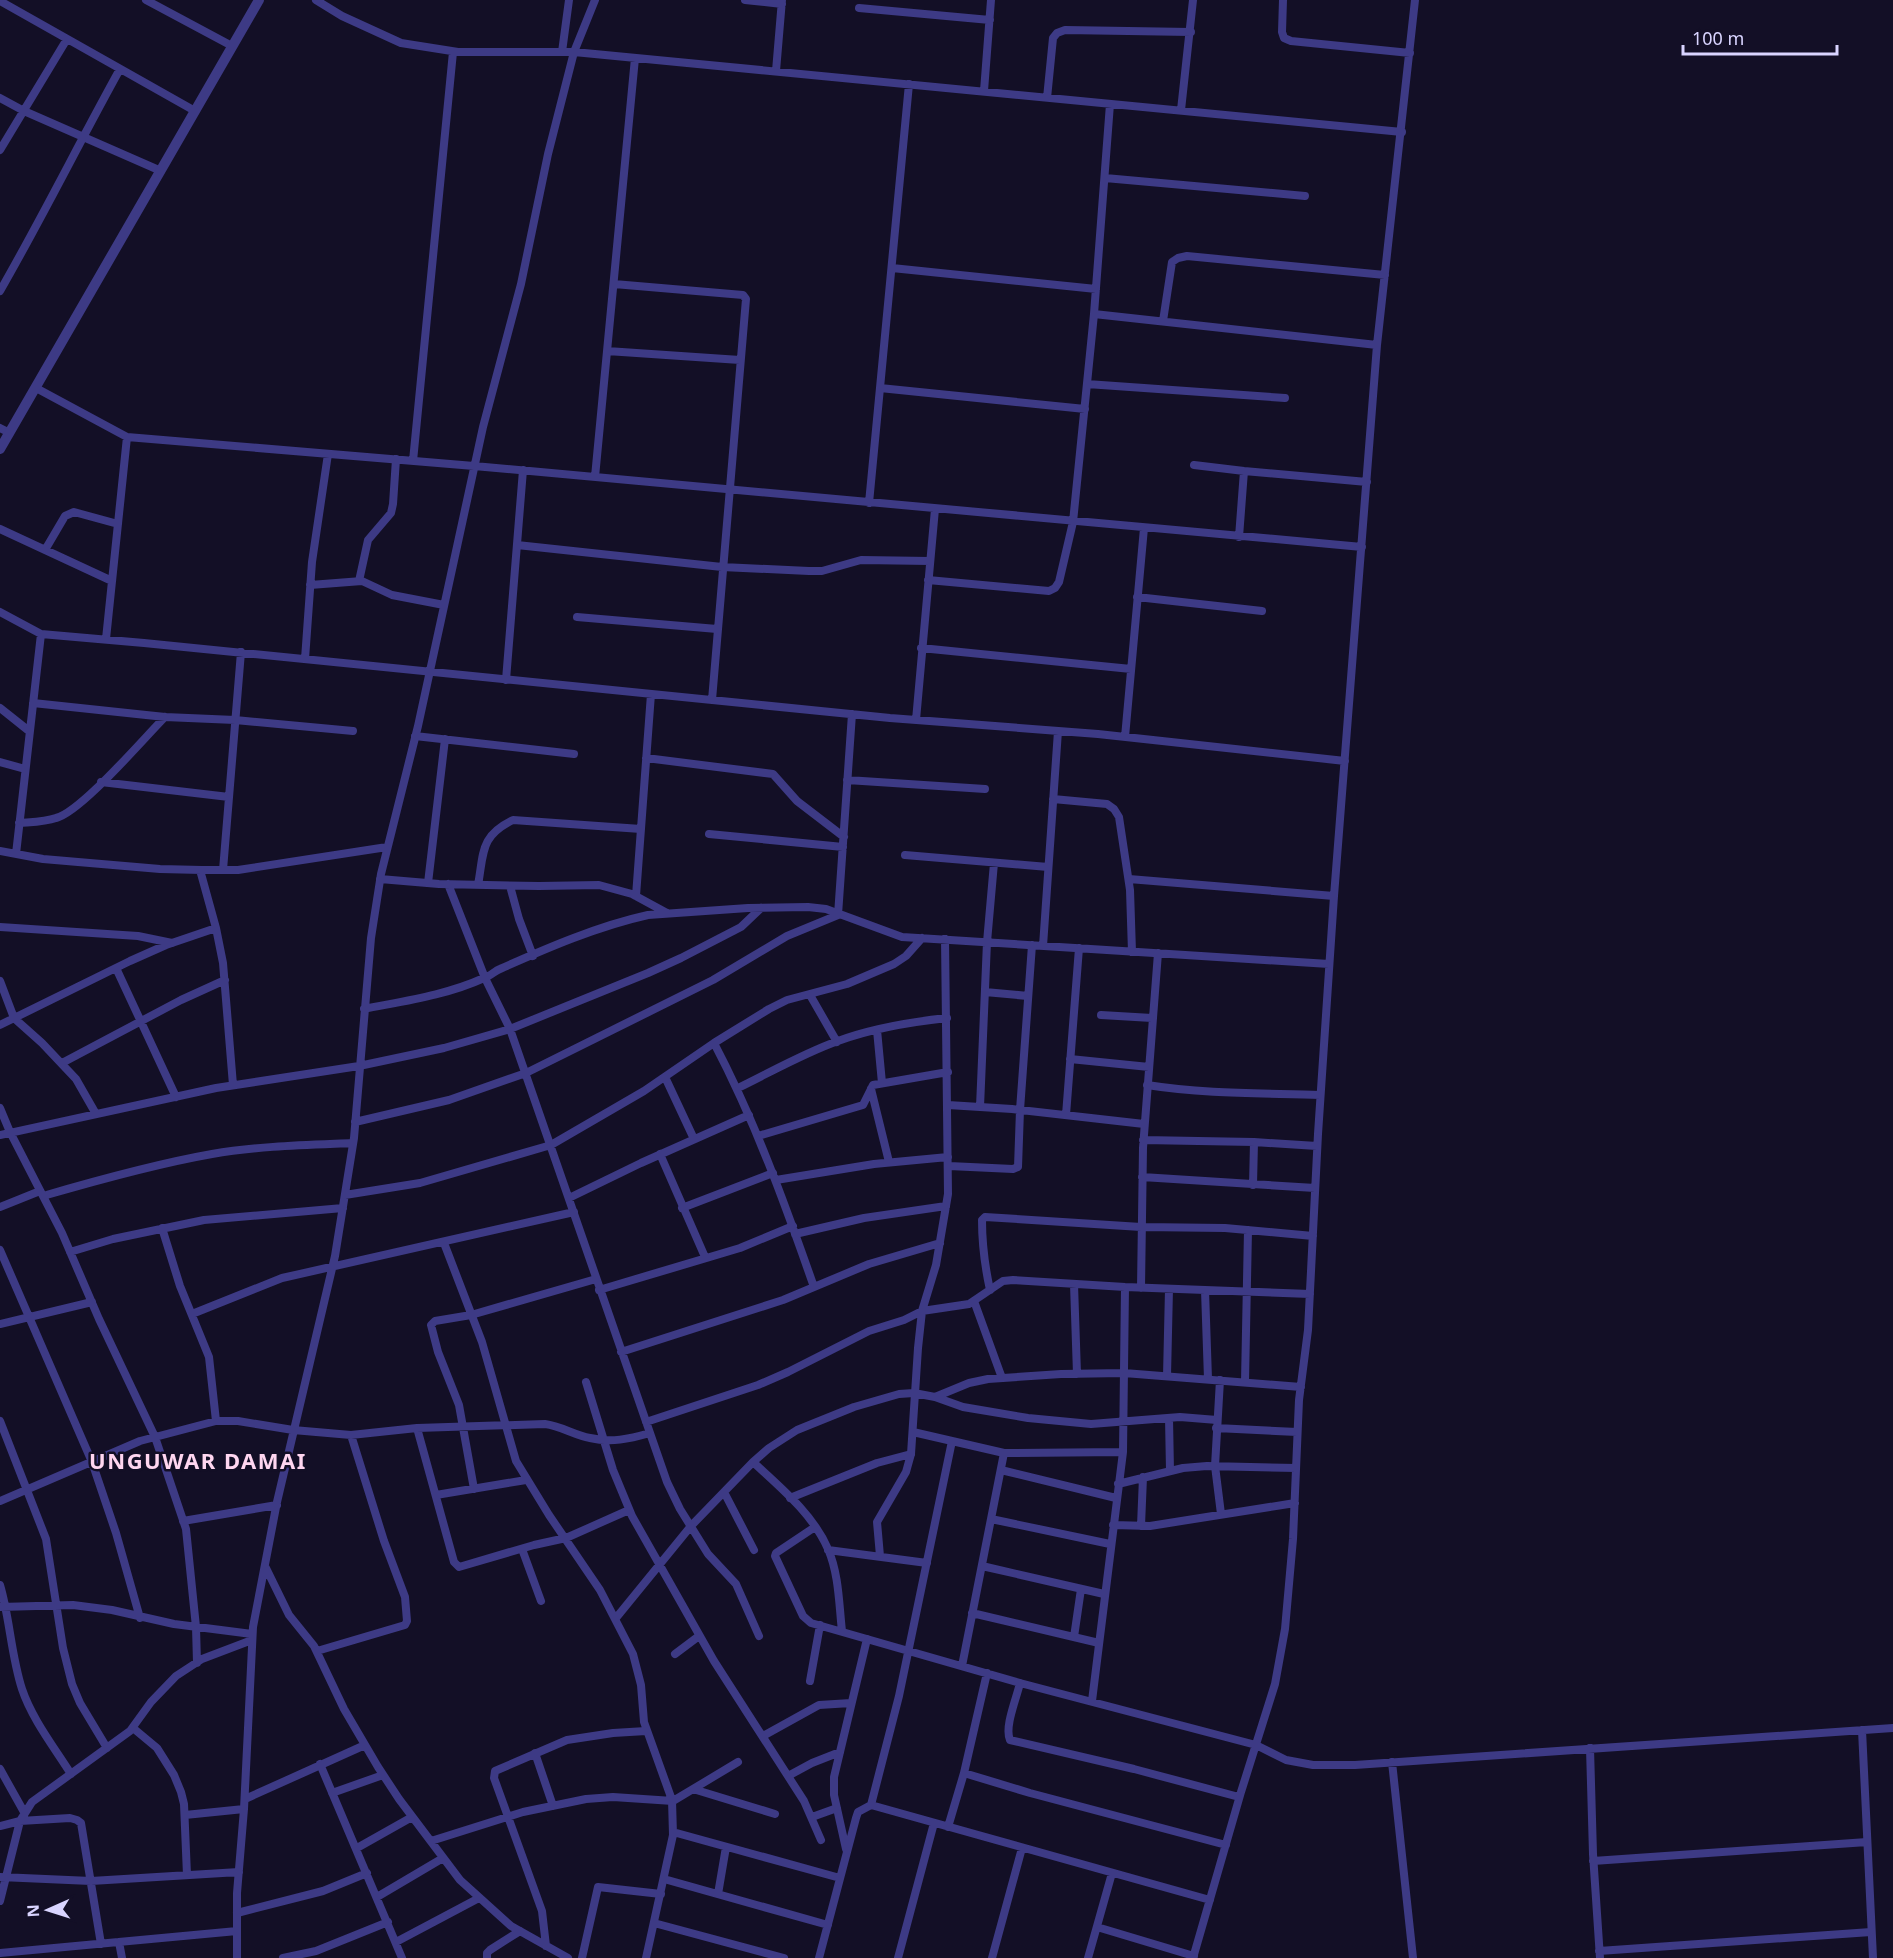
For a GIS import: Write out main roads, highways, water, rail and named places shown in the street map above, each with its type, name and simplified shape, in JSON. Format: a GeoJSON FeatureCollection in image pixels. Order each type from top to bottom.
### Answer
{"type":"FeatureCollection","features":[{"type":"Feature","properties":{"kind":"district","name":"UNGUWAR DAMAI"},"geometry":{"type":"Point","coordinates":[198,1460]}}]}
